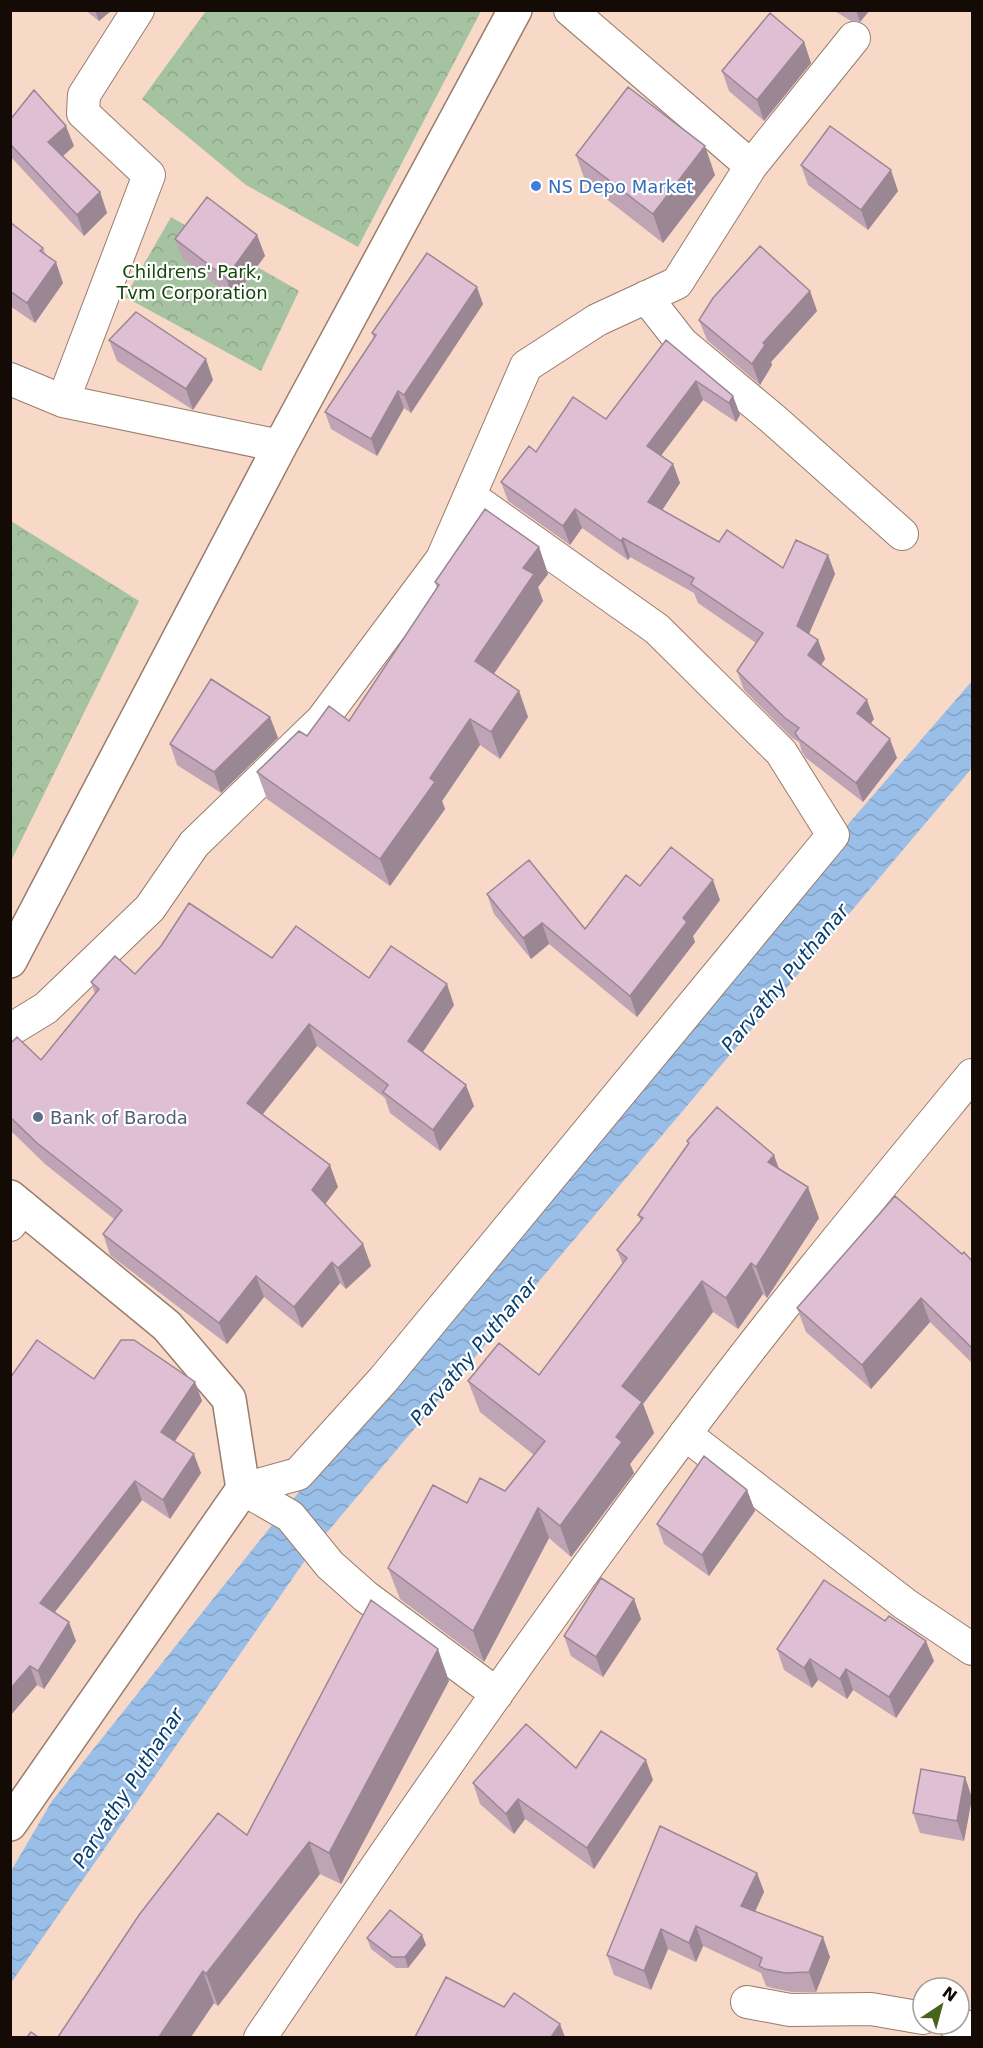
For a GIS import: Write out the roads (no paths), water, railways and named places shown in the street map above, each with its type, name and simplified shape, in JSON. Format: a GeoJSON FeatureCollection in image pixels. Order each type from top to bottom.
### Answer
{"type":"FeatureCollection","features":[{"type":"Feature","properties":{"kind":"street"},"geometry":{"type":"LineString","coordinates":[[63,401],[149,175],[83,112],[84,95],[138,10]]}},
{"type":"Feature","properties":{"kind":"street"},"geometry":{"type":"LineString","coordinates":[[10,961],[280,446],[515,10]]}},
{"type":"Feature","properties":{"kind":"street"},"geometry":{"type":"LineString","coordinates":[[570,10],[751,166]]}},
{"type":"Feature","properties":{"kind":"street"},"geometry":{"type":"LineString","coordinates":[[10,1030],[46,1008],[150,908],[194,844],[322,720],[442,559],[471,497],[526,366],[597,320],[677,283],[751,166],[854,38]]}},
{"type":"Feature","properties":{"kind":"street"},"geometry":{"type":"LineString","coordinates":[[646,297],[682,343],[773,419],[902,534]]}},
{"type":"Feature","properties":{"kind":"street"},"geometry":{"type":"LineString","coordinates":[[10,379],[63,401],[280,446]]}},
{"type":"Feature","properties":{"kind":"street"},"geometry":{"type":"LineString","coordinates":[[10,1824],[243,1489],[298,1474],[383,1380],[833,835],[781,752],[657,629],[471,497]]}},
{"type":"Feature","properties":{"kind":"street"},"geometry":{"type":"LineString","coordinates":[[260,2037],[390,1845],[685,1434],[848,1226],[972,1075]]}},
{"type":"Feature","properties":{"kind":"street"},"geometry":{"type":"LineString","coordinates":[[15,1210],[167,1326],[229,1399],[243,1489]]}},
{"type":"Feature","properties":{"kind":"street"},"geometry":{"type":"LineString","coordinates":[[685,1434],[905,1604],[972,1648]]}},
{"type":"Feature","properties":{"kind":"street"},"geometry":{"type":"LineString","coordinates":[[243,1489],[290,1516],[330,1565],[348,1581],[497,1694]]}},
{"type":"Feature","properties":{"kind":"street"},"geometry":{"type":"LineString","coordinates":[[747,2002],[790,2010],[871,2009],[911,2016]]}},
{"type":"Feature","properties":{"kind":"water","name":"Parvathy Puthanar"},"geometry":{"type":"Polygon","coordinates":[[[972,681],[972,768],[313,1549],[11,1983],[11,1871],[52,1801],[276,1520],[805,874],[972,681]]]}},
{"type":"Feature","properties":{"kind":"place","name":"NS Depo Market"},"geometry":{"type":"Point","coordinates":[536,186]}},
{"type":"Feature","properties":{"kind":"place","name":"Bank of Baroda"},"geometry":{"type":"Point","coordinates":[38,1117]}},
{"type":"Feature","properties":{"kind":"park label","name":"Childrens' Park, Tvm Corporation"},"geometry":{"type":"Point","coordinates":[192,281]}}]}
